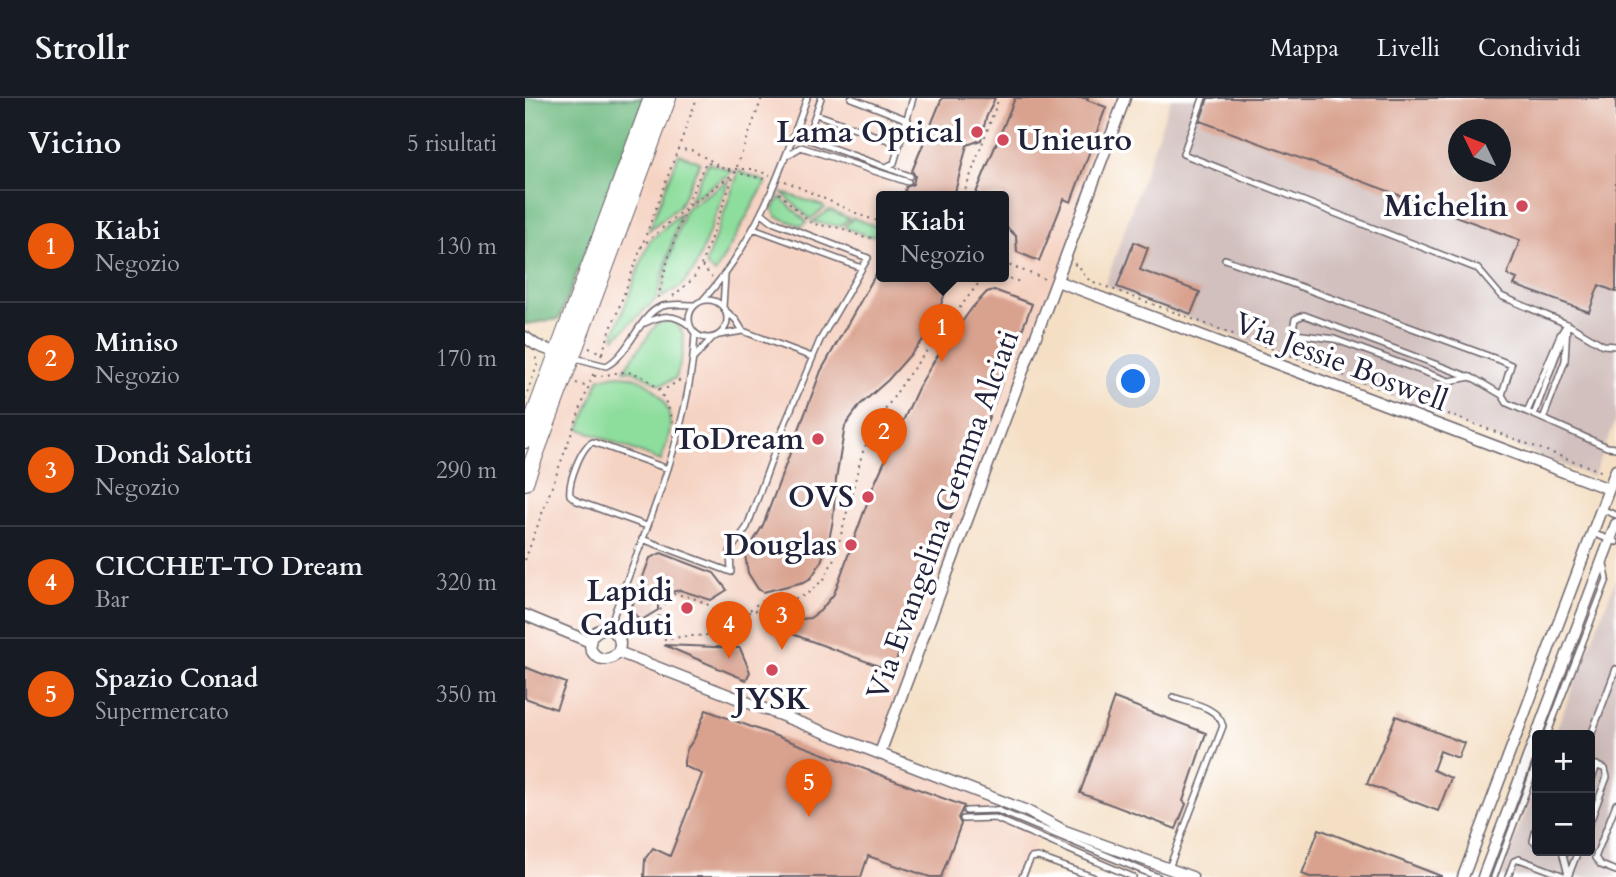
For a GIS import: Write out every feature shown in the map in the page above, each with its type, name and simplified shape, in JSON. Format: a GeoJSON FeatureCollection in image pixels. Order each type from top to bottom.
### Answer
{"type":"FeatureCollection","features":[{"type":"Feature","properties":{"kind":"main road"},"geometry":{"type":"LineString","coordinates":[[525,482],[564,355],[652,98]]}},
{"type":"Feature","properties":{"kind":"main road"},"geometry":{"type":"LineString","coordinates":[[525,440],[564,355],[668,98]]}},
{"type":"Feature","properties":{"kind":"street","name":"Via Evangelina Gemma Alciati"},"geometry":{"type":"LineString","coordinates":[[880,753],[1125,98]]}},
{"type":"Feature","properties":{"kind":"street","name":"Via Jessie Boswell"},"geometry":{"type":"LineString","coordinates":[[1056,282],[1609,489]]}},
{"type":"Feature","properties":{"kind":"street"},"geometry":{"type":"LineString","coordinates":[[525,337],[536,345],[564,355]]}},
{"type":"Feature","properties":{"kind":"street"},"geometry":{"type":"LineString","coordinates":[[1463,877],[1615,473]]}},
{"type":"Feature","properties":{"kind":"street"},"geometry":{"type":"LineString","coordinates":[[1483,877],[1519,795],[1588,599],[1613,541],[1616,524]]}},
{"type":"Feature","properties":{"kind":"street"},"geometry":{"type":"LineString","coordinates":[[1570,593],[1588,599]]}},
{"type":"Feature","properties":{"kind":"street"},"geometry":{"type":"LineString","coordinates":[[526,615],[590,642]]}},
{"type":"Feature","properties":{"kind":"street"},"geometry":{"type":"LineString","coordinates":[[608,630],[619,639],[618,652],[611,658],[602,659],[592,653],[590,642],[595,633],[608,630]]}},
{"type":"Feature","properties":{"kind":"street"},"geometry":{"type":"LineString","coordinates":[[618,652],[1027,811],[1065,831],[1187,876]]}},
{"type":"Feature","properties":{"kind":"lane"},"geometry":{"type":"LineString","coordinates":[[564,355],[604,366],[612,363],[651,313],[660,307],[695,304],[703,300],[725,275],[762,213],[807,98]]}},
{"type":"Feature","properties":{"kind":"lane"},"geometry":{"type":"LineString","coordinates":[[807,138],[821,98]]}},
{"type":"Feature","properties":{"kind":"lane"},"geometry":{"type":"LineString","coordinates":[[851,98],[908,120]]}},
{"type":"Feature","properties":{"kind":"lane"},"geometry":{"type":"LineString","coordinates":[[885,167],[894,163],[913,98]]}},
{"type":"Feature","properties":{"kind":"lane"},"geometry":{"type":"LineString","coordinates":[[1203,98],[1183,154],[1478,269],[1501,296],[1567,324],[1604,345],[1616,346]]}},
{"type":"Feature","properties":{"kind":"lane"},"geometry":{"type":"LineString","coordinates":[[815,114],[899,144]]}},
{"type":"Feature","properties":{"kind":"lane"},"geometry":{"type":"LineString","coordinates":[[784,158],[801,147],[909,179],[885,167],[807,138],[796,128]]}},
{"type":"Feature","properties":{"kind":"lane"},"geometry":{"type":"LineString","coordinates":[[642,539],[731,572],[730,551],[747,527],[812,357],[868,258],[772,221],[762,213]]}},
{"type":"Feature","properties":{"kind":"lane"},"geometry":{"type":"LineString","coordinates":[[753,228],[862,268]]}},
{"type":"Feature","properties":{"kind":"lane"},"geometry":{"type":"LineString","coordinates":[[1225,259],[1503,360],[1511,365],[1502,396]]}},
{"type":"Feature","properties":{"kind":"lane"},"geometry":{"type":"LineString","coordinates":[[693,359],[726,326],[725,275]]}},
{"type":"Feature","properties":{"kind":"lane"},"geometry":{"type":"LineString","coordinates":[[703,300],[713,300],[724,308],[743,331]]}},
{"type":"Feature","properties":{"kind":"lane"},"geometry":{"type":"LineString","coordinates":[[695,304],[688,316],[690,326],[700,337],[743,331],[812,357]]}},
{"type":"Feature","properties":{"kind":"lane"},"geometry":{"type":"LineString","coordinates":[[645,323],[666,315],[690,326]]}},
{"type":"Feature","properties":{"kind":"lane"},"geometry":{"type":"LineString","coordinates":[[1471,377],[1450,381],[1334,339],[1295,334],[1295,319],[1304,315],[1471,377],[1507,402],[1527,412],[1607,447],[1616,448]]}},
{"type":"Feature","properties":{"kind":"lane"},"geometry":{"type":"LineString","coordinates":[[1527,412],[1567,324]]}},
{"type":"Feature","properties":{"kind":"lane"},"geometry":{"type":"LineString","coordinates":[[1534,415],[1567,324]]}},
{"type":"Feature","properties":{"kind":"lane"},"geometry":{"type":"LineString","coordinates":[[1543,419],[1565,360],[1567,324]]}},
{"type":"Feature","properties":{"kind":"lane"},"geometry":{"type":"LineString","coordinates":[[608,630],[677,440],[693,359],[695,334]]}},
{"type":"Feature","properties":{"kind":"lane"},"geometry":{"type":"LineString","coordinates":[[647,526],[572,499],[569,487],[584,447],[593,442],[668,469]]}},
{"type":"Feature","properties":{"kind":"lane"},"geometry":{"type":"LineString","coordinates":[[1601,509],[1616,515]]}},
{"type":"Feature","properties":{"kind":"lane"},"geometry":{"type":"LineString","coordinates":[[1592,533],[1613,541]]}},
{"type":"Feature","properties":{"kind":"lane"},"geometry":{"type":"LineString","coordinates":[[1549,730],[1607,578],[1603,559]]}},
{"type":"Feature","properties":{"kind":"lane"},"geometry":{"type":"LineString","coordinates":[[1593,730],[1616,669]]}},
{"type":"Feature","properties":{"kind":"lane"},"geometry":{"type":"LineString","coordinates":[[1169,868],[1223,726],[1216,713],[1173,696]]}},
{"type":"Feature","properties":{"kind":"lane"},"geometry":{"type":"LineString","coordinates":[[1595,770],[1597,765],[1605,769],[1607,777],[1595,809]]}},
{"type":"Feature","properties":{"kind":"lane"},"geometry":{"type":"LineString","coordinates":[[1494,877],[1519,795],[1532,771]]}},
{"type":"Feature","properties":{"kind":"lane"},"geometry":{"type":"LineString","coordinates":[[1616,804],[1595,858],[1601,865],[1616,871]]}},
{"type":"Feature","properties":{"kind":"lane"},"geometry":{"type":"LineString","coordinates":[[966,811],[997,810],[1158,877]]}},
{"type":"Feature","properties":{"kind":"lane"},"geometry":{"type":"LineString","coordinates":[[963,819],[995,818],[1133,877]]}},
{"type":"Feature","properties":{"kind":"lane"},"geometry":{"type":"LineString","coordinates":[[1564,856],[1568,877]]}},
{"type":"Feature","properties":{"kind":"lane"},"geometry":{"type":"LineString","coordinates":[[1568,877],[1577,856]]}},
{"type":"Feature","properties":{"kind":"lane"},"geometry":{"type":"LineString","coordinates":[[1022,877],[1031,858],[1038,857],[1093,877]]}},
{"type":"Feature","properties":{"kind":"lane"},"geometry":{"type":"LineString","coordinates":[[1511,876],[1514,861],[1519,859],[1568,877]]}},
{"type":"Feature","properties":{"kind":"path"},"geometry":{"type":"LineString","coordinates":[[602,353],[697,98]]}},
{"type":"Feature","properties":{"kind":"path"},"geometry":{"type":"LineString","coordinates":[[671,298],[693,279],[701,265],[762,98]]}},
{"type":"Feature","properties":{"kind":"path"},"geometry":{"type":"LineString","coordinates":[[965,191],[999,98]]}},
{"type":"Feature","properties":{"kind":"path"},"geometry":{"type":"LineString","coordinates":[[677,149],[691,150],[721,167],[764,178]]}},
{"type":"Feature","properties":{"kind":"path"},"geometry":{"type":"LineString","coordinates":[[657,301],[684,209],[706,162],[735,171],[752,169],[767,174]]}},
{"type":"Feature","properties":{"kind":"path"},"geometry":{"type":"LineString","coordinates":[[641,248],[684,209],[735,171]]}},
{"type":"Feature","properties":{"kind":"path"},"geometry":{"type":"LineString","coordinates":[[782,180],[876,220]]}},
{"type":"Feature","properties":{"kind":"path"},"geometry":{"type":"LineString","coordinates":[[781,185],[779,193],[808,222],[841,228],[865,238],[876,237]]}},
{"type":"Feature","properties":{"kind":"path"},"geometry":{"type":"LineString","coordinates":[[1065,260],[1079,266],[1086,278],[1096,283],[1615,473]]}},
{"type":"Feature","properties":{"kind":"path"},"geometry":{"type":"LineString","coordinates":[[701,265],[713,281]]}},
{"type":"Feature","properties":{"kind":"path"},"geometry":{"type":"LineString","coordinates":[[1009,266],[1056,282]]}},
{"type":"Feature","properties":{"kind":"path"},"geometry":{"type":"LineString","coordinates":[[1009,278],[1020,282]]}},
{"type":"Feature","properties":{"kind":"path"},"geometry":{"type":"LineString","coordinates":[[724,620],[719,611],[697,600],[674,594],[661,608],[655,628],[660,638],[671,640],[685,636],[717,634],[724,620],[806,595],[825,578],[836,554],[862,454],[873,428],[909,374],[980,282]]}},
{"type":"Feature","properties":{"kind":"path"},"geometry":{"type":"LineString","coordinates":[[525,399],[538,363],[533,354]]}},
{"type":"Feature","properties":{"kind":"path"},"geometry":{"type":"LineString","coordinates":[[593,376],[628,372],[658,388],[670,409],[677,440]]}},
{"type":"Feature","properties":{"kind":"path"},"geometry":{"type":"LineString","coordinates":[[658,388],[674,385],[690,372]]}},
{"type":"Feature","properties":{"kind":"path"},"geometry":{"type":"LineString","coordinates":[[525,560],[589,387]]}},
{"type":"Feature","properties":{"kind":"path"},"geometry":{"type":"LineString","coordinates":[[749,611],[757,603],[775,599],[783,601]]}},
{"type":"Feature","properties":{"kind":"path"},"geometry":{"type":"LineString","coordinates":[[619,639],[655,628]]}},
{"type":"Feature","properties":{"kind":"shaded area"},"geometry":{"type":"Polygon","coordinates":[[[668,98],[1127,98],[881,753],[1045,820],[1022,877],[525,877],[525,482],[668,98]],[[608,630],[599,631],[590,640],[592,653],[602,659],[611,658],[619,647],[616,635],[608,630]]]}},
{"type":"Feature","properties":{"kind":"shaded area","name":"Michelin"},"geometry":{"type":"Polygon","coordinates":[[[1171,98],[1616,98],[1616,419],[1593,477],[1105,285],[1171,98]]]}},
{"type":"Feature","properties":{"kind":"shaded area"},"geometry":{"type":"Polygon","coordinates":[[[1616,579],[1616,877],[1501,877],[1532,793],[1532,856],[1595,856],[1595,730],[1556,730],[1616,579]]]}},
{"type":"Feature","properties":{"kind":"green space"},"geometry":{"type":"Polygon","coordinates":[[[525,98],[645,98],[559,319],[525,324],[525,98]]]}},
{"type":"Feature","properties":{"kind":"green space"},"geometry":{"type":"Polygon","coordinates":[[[679,154],[700,162],[679,206],[649,230],[679,154]]]}},
{"type":"Feature","properties":{"kind":"green space"},"geometry":{"type":"Polygon","coordinates":[[[708,163],[733,171],[689,201],[708,163]]]}},
{"type":"Feature","properties":{"kind":"green space"},"geometry":{"type":"Polygon","coordinates":[[[739,171],[766,182],[715,273],[707,267],[706,262],[739,171]]]}},
{"type":"Feature","properties":{"kind":"green space"},"geometry":{"type":"Polygon","coordinates":[[[729,180],[695,269],[681,286],[661,298],[667,267],[685,209],[729,180]]]}},
{"type":"Feature","properties":{"kind":"green space"},"geometry":{"type":"Polygon","coordinates":[[[781,192],[823,206],[825,208],[810,219],[781,192]]]}},
{"type":"Feature","properties":{"kind":"green space"},"geometry":{"type":"Polygon","coordinates":[[[780,197],[807,222],[802,226],[777,217],[773,210],[780,197]]]}},
{"type":"Feature","properties":{"kind":"green space"},"geometry":{"type":"Polygon","coordinates":[[[830,210],[849,218],[841,226],[812,222],[830,210]]]}},
{"type":"Feature","properties":{"kind":"green space"},"geometry":{"type":"Polygon","coordinates":[[[680,213],[656,299],[615,338],[649,242],[680,213]]]}},
{"type":"Feature","properties":{"kind":"green space"},"geometry":{"type":"Polygon","coordinates":[[[853,218],[876,226],[876,235],[868,236],[845,226],[853,218]]]}},
{"type":"Feature","properties":{"kind":"green space"},"geometry":{"type":"Polygon","coordinates":[[[669,320],[677,325],[684,338],[683,354],[676,378],[661,385],[634,371],[624,370],[658,323],[669,320]]]}},
{"type":"Feature","properties":{"kind":"green space"},"geometry":{"type":"Polygon","coordinates":[[[618,375],[639,379],[648,384],[667,408],[670,429],[661,461],[580,429],[600,378],[618,375]]]}},
{"type":"Feature","properties":{"kind":"building"},"geometry":{"type":"Polygon","coordinates":[[[942,98],[995,98],[986,118],[981,140],[967,145],[955,191],[905,191],[906,187],[913,184],[915,176],[912,171],[942,98]]]}},
{"type":"Feature","properties":{"kind":"building"},"geometry":{"type":"Polygon","coordinates":[[[1015,98],[1088,98],[1087,100],[1106,107],[1071,202],[1064,199],[1039,261],[1017,252],[1016,236],[1009,230],[1009,191],[977,191],[1015,98]]]}},
{"type":"Feature","properties":{"kind":"building","name":"Michelin"},"geometry":{"type":"Polygon","coordinates":[[[1208,98],[1616,98],[1616,292],[1599,285],[1589,312],[1514,285],[1517,279],[1507,275],[1520,240],[1200,121],[1208,98]]]}},
{"type":"Feature","properties":{"kind":"building"},"geometry":{"type":"Polygon","coordinates":[[[1134,242],[1148,248],[1140,270],[1200,292],[1191,314],[1117,287],[1134,242]]]}},
{"type":"Feature","properties":{"kind":"building","name":"ToDream"},"geometry":{"type":"Polygon","coordinates":[[[876,274],[876,282],[949,282],[937,316],[925,338],[888,380],[860,405],[845,426],[836,479],[833,520],[820,564],[811,578],[804,582],[763,592],[748,573],[745,555],[763,525],[821,371],[876,274]]]}},
{"type":"Feature","properties":{"kind":"building"},"geometry":{"type":"Polygon","coordinates":[[[994,290],[1032,304],[892,671],[776,628],[776,622],[810,618],[820,611],[834,594],[873,487],[918,388],[972,308],[987,292],[994,290]]]}},
{"type":"Feature","properties":{"kind":"building"},"geometry":{"type":"Polygon","coordinates":[[[661,553],[714,573],[727,590],[711,600],[680,590],[667,593],[658,603],[658,610],[640,621],[631,609],[650,558],[661,553]]]}},
{"type":"Feature","properties":{"kind":"building"},"geometry":{"type":"Polygon","coordinates":[[[664,645],[740,648],[750,672],[746,680],[664,645]]]}},
{"type":"Feature","properties":{"kind":"building"},"geometry":{"type":"Polygon","coordinates":[[[525,667],[566,683],[556,709],[525,698],[525,667]]]}},
{"type":"Feature","properties":{"kind":"building"},"geometry":{"type":"Polygon","coordinates":[[[1114,698],[1206,733],[1176,829],[1080,793],[1114,698]]]}},
{"type":"Feature","properties":{"kind":"building"},"geometry":{"type":"Polygon","coordinates":[[[706,710],[964,806],[958,818],[961,824],[941,877],[930,877],[868,856],[861,877],[644,877],[645,859],[653,848],[670,856],[702,774],[684,766],[684,761],[706,710]]]}},
{"type":"Feature","properties":{"kind":"building"},"geometry":{"type":"Polygon","coordinates":[[[1396,716],[1464,743],[1458,758],[1440,751],[1433,770],[1451,778],[1438,811],[1367,784],[1396,716]]]}},
{"type":"Feature","properties":{"kind":"building"},"geometry":{"type":"Polygon","coordinates":[[[1319,829],[1441,877],[1310,877],[1302,874],[1319,829]]]}},
{"type":"Feature","properties":{"kind":"place","name":"Lama Optical"},"geometry":{"type":"Point","coordinates":[977,132]}},
{"type":"Feature","properties":{"kind":"place","name":"Unieuro"},"geometry":{"type":"Point","coordinates":[1003,140]}},
{"type":"Feature","properties":{"kind":"place","name":"Michelin"},"geometry":{"type":"Point","coordinates":[1522,206]}},
{"type":"Feature","properties":{"kind":"place","name":"Kiabi"},"geometry":{"type":"Point","coordinates":[942,362]}},
{"type":"Feature","properties":{"kind":"place","name":"ToDream"},"geometry":{"type":"Point","coordinates":[818,439]}},
{"type":"Feature","properties":{"kind":"place","name":"Miniso"},"geometry":{"type":"Point","coordinates":[884,466]}},
{"type":"Feature","properties":{"kind":"place","name":"OVS"},"geometry":{"type":"Point","coordinates":[868,497]}},
{"type":"Feature","properties":{"kind":"place","name":"Douglas"},"geometry":{"type":"Point","coordinates":[851,545]}},
{"type":"Feature","properties":{"kind":"place","name":"Lapidi Caduti"},"geometry":{"type":"Point","coordinates":[687,608]}},
{"type":"Feature","properties":{"kind":"place","name":"Dondi Salotti"},"geometry":{"type":"Point","coordinates":[782,650]}},
{"type":"Feature","properties":{"kind":"place","name":"CICCHET-TO Dream"},"geometry":{"type":"Point","coordinates":[729,659]}},
{"type":"Feature","properties":{"kind":"place","name":"JYSK"},"geometry":{"type":"Point","coordinates":[772,670]}},
{"type":"Feature","properties":{"kind":"place","name":"Spazio Conad"},"geometry":{"type":"Point","coordinates":[809,817]}}]}
